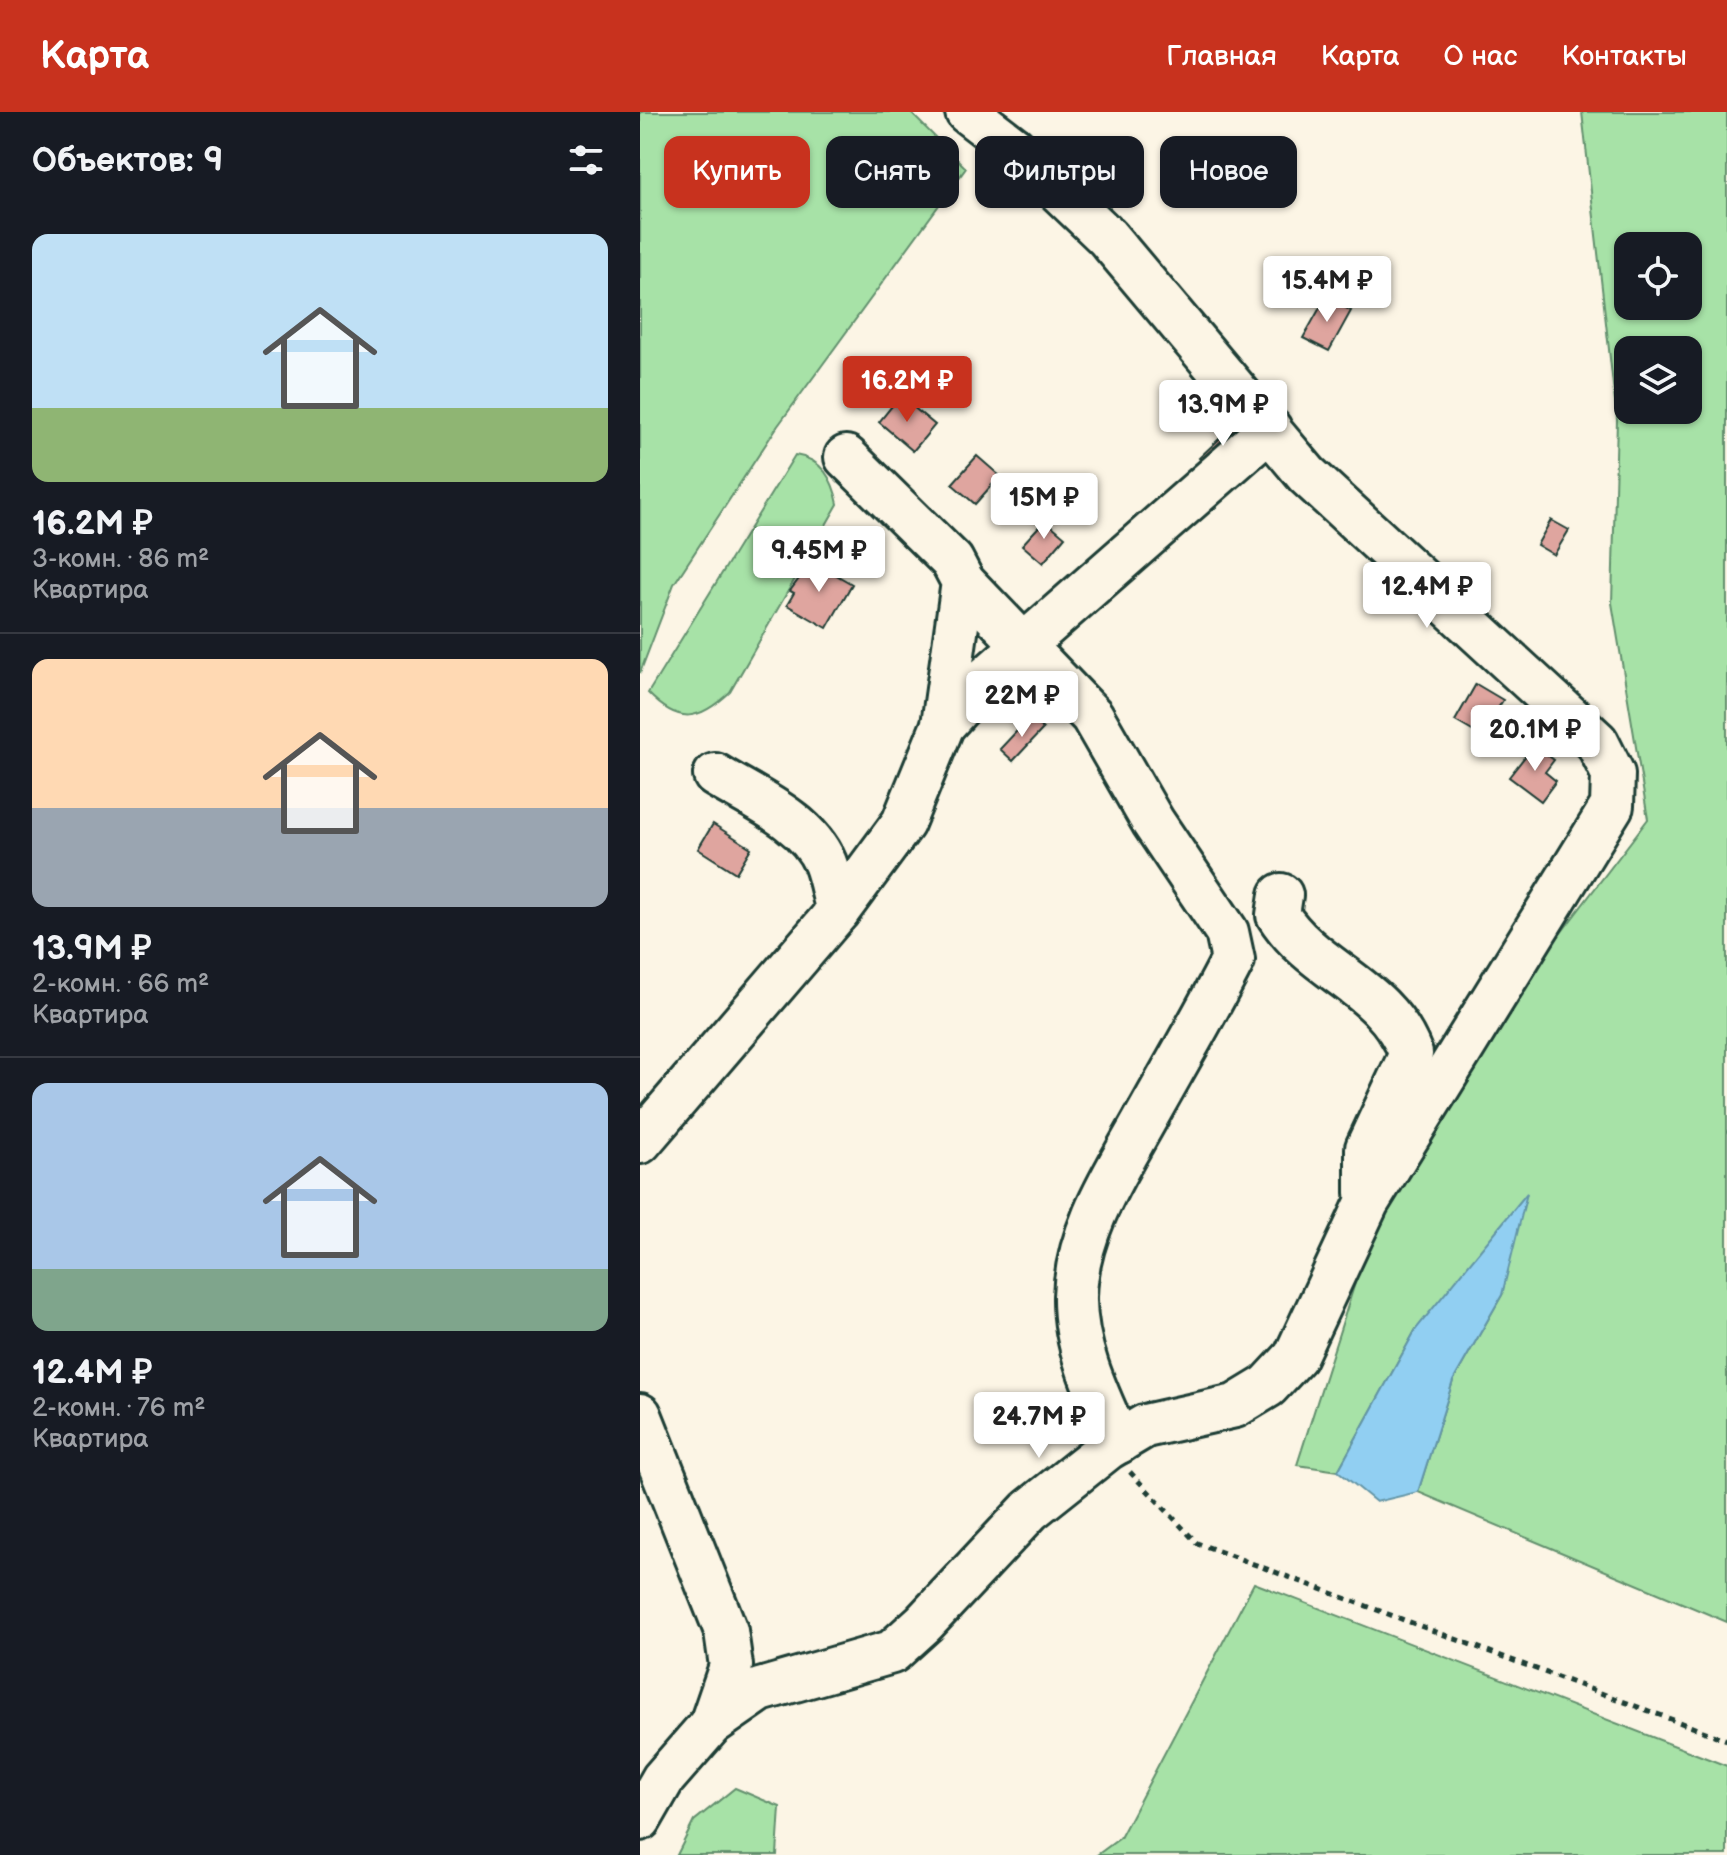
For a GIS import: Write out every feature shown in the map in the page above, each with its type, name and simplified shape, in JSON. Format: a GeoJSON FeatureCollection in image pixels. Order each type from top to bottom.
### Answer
{"type":"FeatureCollection","features":[{"type":"Feature","properties":{"kind":"street"},"geometry":{"type":"LineString","coordinates":[[640,1819],[663,1779],[711,1724],[760,1690],[892,1652],[924,1623],[1030,1510],[1113,1445],[1145,1426],[1235,1406],[1268,1386],[1295,1357],[1367,1203],[1612,806],[1613,774],[1597,742],[1307,475],[1107,237],[1014,148],[967,112]]}},
{"type":"Feature","properties":{"kind":"street"},"geometry":{"type":"LineString","coordinates":[[943,725],[985,679],[1270,429]]}},
{"type":"Feature","properties":{"kind":"street"},"geometry":{"type":"LineString","coordinates":[[846,457],[952,561],[963,582],[1092,716],[1153,822],[1227,932],[1233,960],[1105,1191],[1080,1253],[1075,1298],[1082,1344],[1113,1445]]}},
{"type":"Feature","properties":{"kind":"street"},"geometry":{"type":"LineString","coordinates":[[640,1142],[838,911],[903,823],[943,725],[963,582]]}},
{"type":"Feature","properties":{"kind":"street"},"geometry":{"type":"LineString","coordinates":[[715,775],[808,837],[824,861],[838,911]]}},
{"type":"Feature","properties":{"kind":"street"},"geometry":{"type":"LineString","coordinates":[[1281,895],[1278,915],[1293,939],[1379,1002],[1402,1030],[1411,1054],[1367,1148],[1367,1203]]}},
{"type":"Feature","properties":{"kind":"street"},"geometry":{"type":"LineString","coordinates":[[640,1415],[726,1631],[731,1666],[711,1724]]}},
{"type":"Feature","properties":{"kind":"path"},"geometry":{"type":"LineString","coordinates":[[1113,1445],[1197,1543],[1727,1740]]}},
{"type":"Feature","properties":{"kind":"green space"},"geometry":{"type":"Polygon","coordinates":[[[640,112],[910,112],[934,136],[826,136],[826,208],[937,208],[777,427],[674,584],[640,673],[640,112]]]}},
{"type":"Feature","properties":{"kind":"green space"},"geometry":{"type":"Polygon","coordinates":[[[1582,112],[1727,112],[1727,1622],[1418,1492],[1453,1381],[1502,1295],[1416,1329],[1338,1471],[1297,1465],[1399,1145],[1648,819],[1612,603],[1617,424],[1702,424],[1702,336],[1614,336],[1614,394],[1582,112]]]}},
{"type":"Feature","properties":{"kind":"green space"},"geometry":{"type":"Polygon","coordinates":[[[959,161],[966,168],[959,178],[959,161]]]}},
{"type":"Feature","properties":{"kind":"green space"},"geometry":{"type":"Polygon","coordinates":[[[795,455],[812,461],[825,472],[838,504],[730,692],[699,713],[679,714],[670,710],[648,693],[795,455]]]}},
{"type":"Feature","properties":{"kind":"green space"},"geometry":{"type":"Polygon","coordinates":[[[1254,1583],[1727,1766],[1727,1855],[1097,1855],[1120,1838],[1254,1583]]]}},
{"type":"Feature","properties":{"kind":"green space"},"geometry":{"type":"Polygon","coordinates":[[[735,1788],[780,1807],[777,1855],[677,1855],[694,1821],[735,1788]]]}},
{"type":"Feature","properties":{"kind":"water"},"geometry":{"type":"Polygon","coordinates":[[[1527,1193],[1502,1295],[1453,1381],[1418,1492],[1376,1502],[1338,1471],[1416,1329],[1527,1193]]]}},
{"type":"Feature","properties":{"kind":"building"},"geometry":{"type":"Polygon","coordinates":[[[1326,297],[1351,311],[1329,351],[1303,338],[1326,297]]]}},
{"type":"Feature","properties":{"kind":"building"},"geometry":{"type":"Polygon","coordinates":[[[900,396],[935,425],[913,451],[879,422],[900,396]]]}},
{"type":"Feature","properties":{"kind":"building"},"geometry":{"type":"Polygon","coordinates":[[[1234,425],[1246,438],[1212,471],[1199,458],[1234,425]]]}},
{"type":"Feature","properties":{"kind":"building"},"geometry":{"type":"Polygon","coordinates":[[[977,456],[1000,476],[975,504],[952,484],[977,456]]]}},
{"type":"Feature","properties":{"kind":"building"},"geometry":{"type":"Polygon","coordinates":[[[1045,520],[1065,537],[1043,563],[1022,545],[1045,520]]]}},
{"type":"Feature","properties":{"kind":"building"},"geometry":{"type":"Polygon","coordinates":[[[1551,520],[1569,530],[1554,555],[1537,545],[1551,520]]]}},
{"type":"Feature","properties":{"kind":"building"},"geometry":{"type":"Polygon","coordinates":[[[812,561],[852,584],[827,628],[787,605],[794,593],[790,591],[812,561]]]}},
{"type":"Feature","properties":{"kind":"building"},"geometry":{"type":"Polygon","coordinates":[[[1476,684],[1503,700],[1481,736],[1455,721],[1476,684]]]}},
{"type":"Feature","properties":{"kind":"building"},"geometry":{"type":"Polygon","coordinates":[[[1030,717],[1043,729],[1013,761],[1000,749],[1030,717]]]}},
{"type":"Feature","properties":{"kind":"building"},"geometry":{"type":"Polygon","coordinates":[[[1534,745],[1554,760],[1545,772],[1556,781],[1541,801],[1509,777],[1534,745]]]}},
{"type":"Feature","properties":{"kind":"building"},"geometry":{"type":"Polygon","coordinates":[[[713,824],[751,848],[736,873],[698,849],[713,824]]]}}]}
